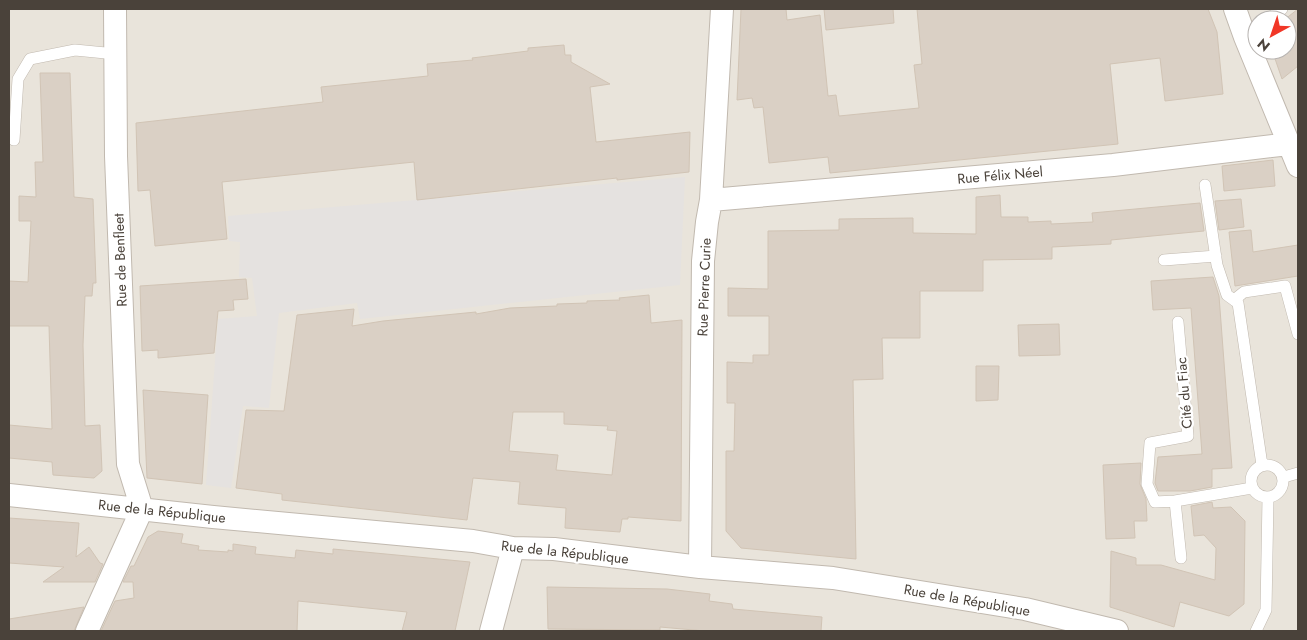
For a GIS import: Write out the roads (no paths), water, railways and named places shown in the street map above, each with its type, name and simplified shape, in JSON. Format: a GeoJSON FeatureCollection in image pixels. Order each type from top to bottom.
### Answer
{"type":"FeatureCollection","features":[{"type":"Feature","properties":{"kind":"street","name":"Rue de Benfleet"},"geometry":{"type":"LineString","coordinates":[[115,9],[116,156],[128,464],[142,509]]}},
{"type":"Feature","properties":{"kind":"street","name":"Rue Pierre Curie"},"geometry":{"type":"LineString","coordinates":[[700,567],[703,261],[711,200],[722,9]]}},
{"type":"Feature","properties":{"kind":"street"},"geometry":{"type":"LineString","coordinates":[[1235,9],[1247,27]]}},
{"type":"Feature","properties":{"kind":"street"},"geometry":{"type":"LineString","coordinates":[[1260,60],[1298,166]]}},
{"type":"Feature","properties":{"kind":"street","name":"Rue Félix Néel"},"geometry":{"type":"LineString","coordinates":[[711,200],[1113,165],[1289,144]]}},
{"type":"Feature","properties":{"kind":"street","name":"Rue de la République"},"geometry":{"type":"LineString","coordinates":[[9,495],[473,542],[513,548],[554,549],[700,567],[833,578],[1025,609],[1117,631]]}},
{"type":"Feature","properties":{"kind":"street"},"geometry":{"type":"LineString","coordinates":[[87,631],[142,509]]}},
{"type":"Feature","properties":{"kind":"street"},"geometry":{"type":"LineString","coordinates":[[492,631],[513,548]]}},
{"type":"Feature","properties":{"kind":"lane"},"geometry":{"type":"LineString","coordinates":[[14,140],[18,79],[30,58],[75,50],[116,54]]}},
{"type":"Feature","properties":{"kind":"lane"},"geometry":{"type":"LineString","coordinates":[[1205,185],[1217,265],[1227,295],[1238,303],[1262,465]]}},
{"type":"Feature","properties":{"kind":"lane"},"geometry":{"type":"LineString","coordinates":[[1164,260],[1216,256]]}},
{"type":"Feature","properties":{"kind":"lane"},"geometry":{"type":"LineString","coordinates":[[1234,300],[1244,292],[1285,286],[1298,334]]}},
{"type":"Feature","properties":{"kind":"lane","name":"Cité du Fiac"},"geometry":{"type":"LineString","coordinates":[[1178,322],[1188,436],[1150,443],[1147,484],[1155,502],[1175,501],[1252,488]]}},
{"type":"Feature","properties":{"kind":"lane"},"geometry":{"type":"LineString","coordinates":[[1262,465],[1271,465],[1279,469],[1284,477],[1283,487],[1277,495],[1268,498],[1259,495],[1252,488],[1251,479],[1254,470],[1262,465]]}},
{"type":"Feature","properties":{"kind":"lane"},"geometry":{"type":"LineString","coordinates":[[1284,477],[1298,473]]}},
{"type":"Feature","properties":{"kind":"lane"},"geometry":{"type":"LineString","coordinates":[[1256,631],[1266,610],[1268,498]]}},
{"type":"Feature","properties":{"kind":"lane"},"geometry":{"type":"LineString","coordinates":[[1175,501],[1181,558]]}}]}
